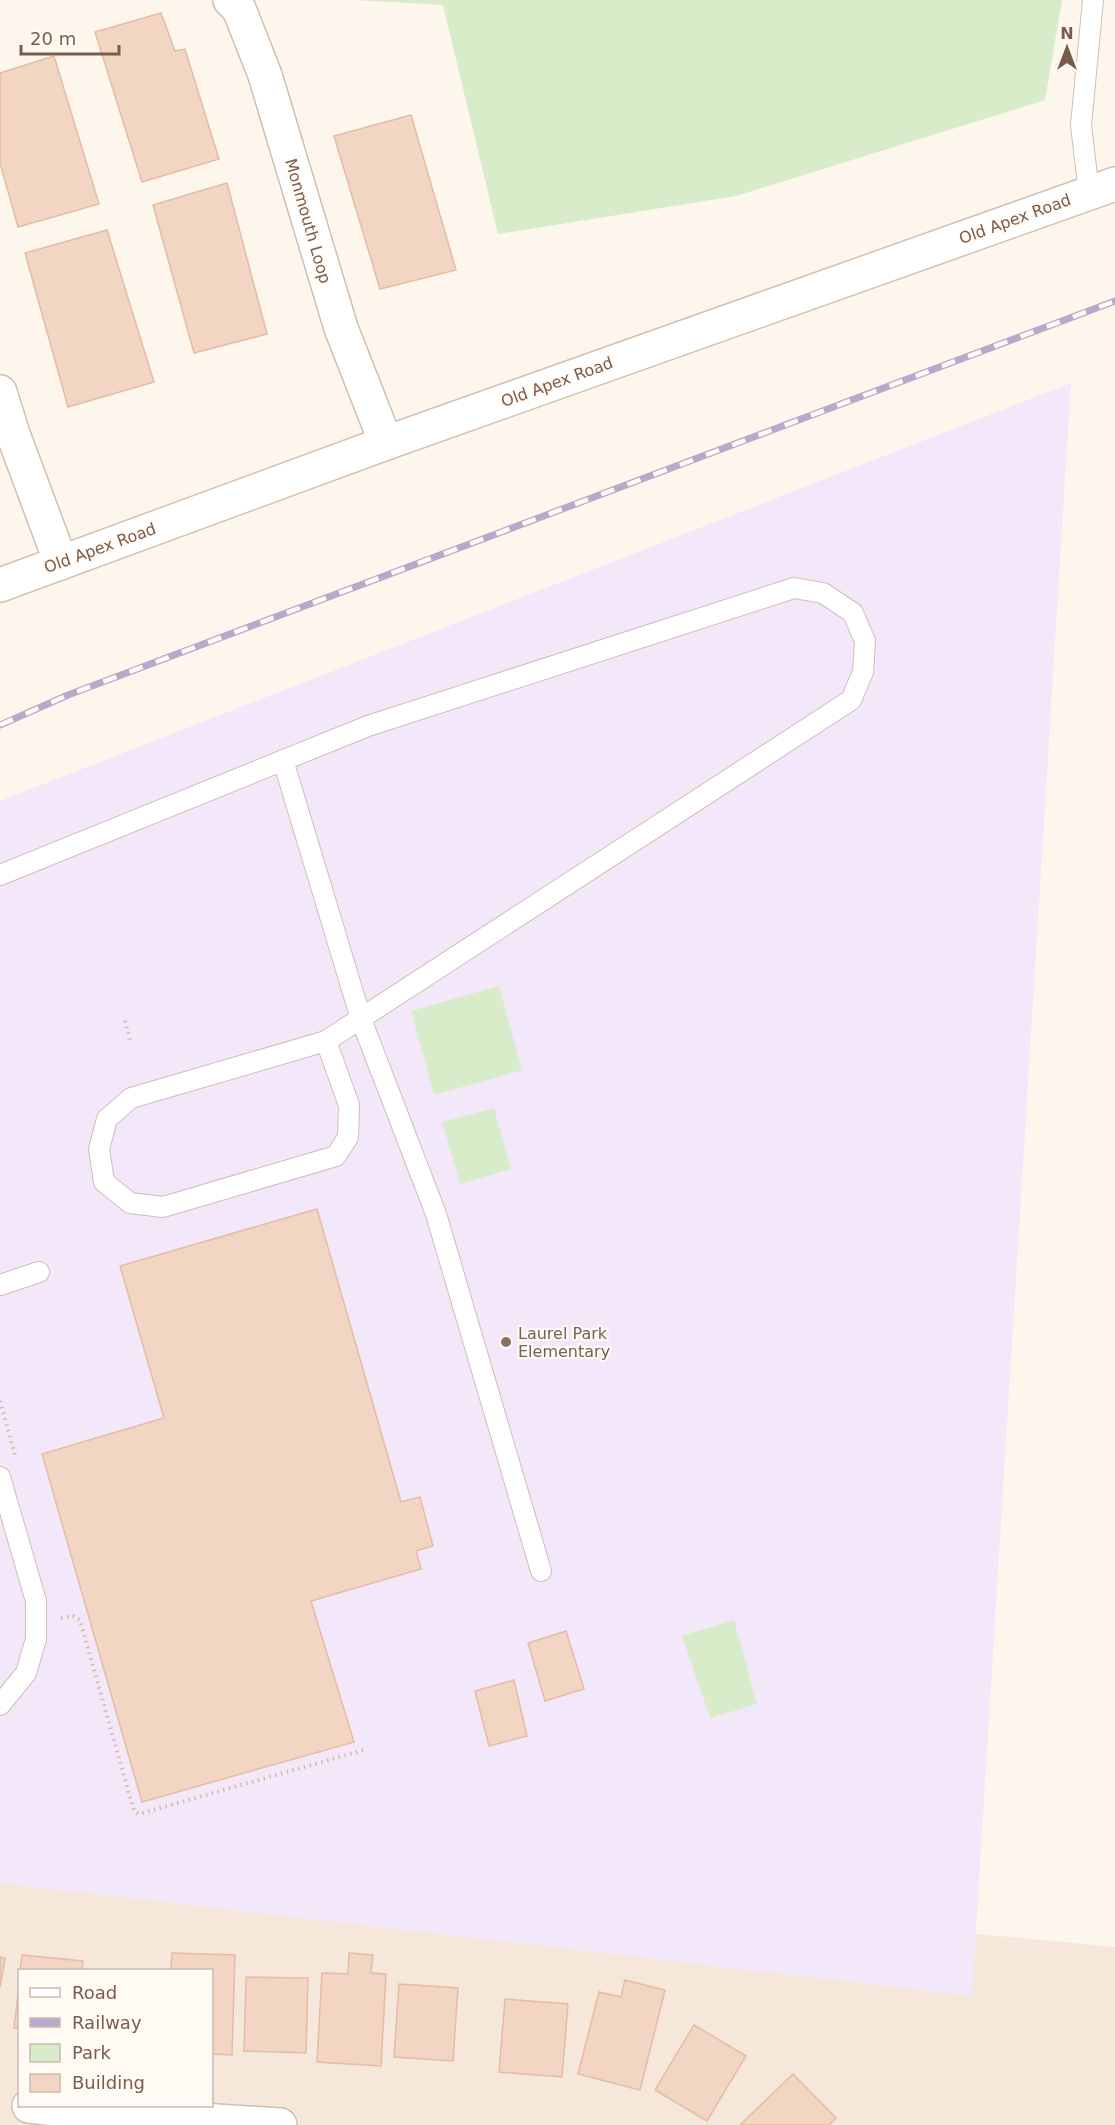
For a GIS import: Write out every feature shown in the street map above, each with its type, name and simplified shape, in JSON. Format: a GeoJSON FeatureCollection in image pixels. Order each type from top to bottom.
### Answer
{"type":"FeatureCollection","features":[{"type":"Feature","properties":{"kind":"main road","name":"Monmouth Loop"},"geometry":{"type":"LineString","coordinates":[[230,0],[239,9],[251,36],[341,328],[386,443]]}},
{"type":"Feature","properties":{"kind":"main road","name":"Old Apex Road"},"geometry":{"type":"LineString","coordinates":[[0,585],[386,443],[1102,188]]}},
{"type":"Feature","properties":{"kind":"main road"},"geometry":{"type":"LineString","coordinates":[[0,392],[61,563]]}},
{"type":"Feature","properties":{"kind":"main road"},"geometry":{"type":"LineString","coordinates":[[0,2102],[18,2104]]}},
{"type":"Feature","properties":{"kind":"main road"},"geometry":{"type":"LineString","coordinates":[[38,2107],[92,2113],[280,2125]]}},
{"type":"Feature","properties":{"kind":"lane"},"geometry":{"type":"LineString","coordinates":[[1093,0],[1081,125],[1102,188]]}},
{"type":"Feature","properties":{"kind":"lane"},"geometry":{"type":"LineString","coordinates":[[0,875],[368,726],[794,588],[823,593],[853,613],[865,641],[863,672],[852,700],[326,1041],[131,1098],[106,1119],[99,1149],[104,1182],[130,1203],[163,1207],[336,1156],[348,1137],[349,1106],[326,1041]]}},
{"type":"Feature","properties":{"kind":"lane"},"geometry":{"type":"LineString","coordinates":[[283,760],[361,1018],[436,1214],[542,1571]]}},
{"type":"Feature","properties":{"kind":"lane"},"geometry":{"type":"LineString","coordinates":[[0,1285],[39,1272]]}},
{"type":"Feature","properties":{"kind":"lane"},"geometry":{"type":"LineString","coordinates":[[0,1477],[36,1601],[36,1639],[26,1673],[0,1706]]}},
{"type":"Feature","properties":{"kind":"path"},"geometry":{"type":"LineString","coordinates":[[125,1021],[130,1040]]}},
{"type":"Feature","properties":{"kind":"path"},"geometry":{"type":"LineString","coordinates":[[0,1401],[16,1458]]}},
{"type":"Feature","properties":{"kind":"path"},"geometry":{"type":"LineString","coordinates":[[58,1607],[61,1618],[73,1616],[80,1620],[134,1811],[139,1814],[364,1750]]}},
{"type":"Feature","properties":{"kind":"shaded area","name":"Laurel Park Elementary"},"geometry":{"type":"Polygon","coordinates":[[[1071,383],[972,1996],[0,1883],[0,801],[1071,383]]]}},
{"type":"Feature","properties":{"kind":"shaded area"},"geometry":{"type":"Polygon","coordinates":[[[0,1830],[152,1854],[1115,1947],[1115,2125],[0,2125],[0,1830]]]}},
{"type":"Feature","properties":{"kind":"green space"},"geometry":{"type":"Polygon","coordinates":[[[355,0],[1062,0],[1045,100],[736,196],[498,234],[443,5],[355,0]]]}},
{"type":"Feature","properties":{"kind":"green space"},"geometry":{"type":"Polygon","coordinates":[[[499,986],[522,1070],[434,1095],[411,1011],[499,986]]]}},
{"type":"Feature","properties":{"kind":"green space"},"geometry":{"type":"Polygon","coordinates":[[[494,1108],[511,1169],[460,1184],[442,1122],[494,1108]]]}},
{"type":"Feature","properties":{"kind":"green space"},"geometry":{"type":"Polygon","coordinates":[[[734,1620],[757,1704],[710,1718],[682,1636],[734,1620]]]}},
{"type":"Feature","properties":{"kind":"building"},"geometry":{"type":"Polygon","coordinates":[[[161,13],[175,51],[185,49],[219,159],[142,182],[95,32],[161,13]]]}},
{"type":"Feature","properties":{"kind":"building"},"geometry":{"type":"Polygon","coordinates":[[[54,56],[99,204],[18,227],[0,163],[0,73],[54,56]]]}},
{"type":"Feature","properties":{"kind":"building"},"geometry":{"type":"Polygon","coordinates":[[[411,115],[456,270],[380,289],[334,136],[411,115]]]}},
{"type":"Feature","properties":{"kind":"building"},"geometry":{"type":"Polygon","coordinates":[[[227,183],[267,334],[194,353],[153,205],[227,183]]]}},
{"type":"Feature","properties":{"kind":"building"},"geometry":{"type":"Polygon","coordinates":[[[107,230],[154,382],[68,407],[25,253],[107,230]]]}},
{"type":"Feature","properties":{"kind":"building"},"geometry":{"type":"Polygon","coordinates":[[[317,1209],[401,1502],[420,1497],[433,1546],[416,1551],[421,1569],[311,1601],[354,1742],[142,1802],[42,1454],[164,1418],[120,1266],[317,1209]]]}},
{"type":"Feature","properties":{"kind":"building"},"geometry":{"type":"Polygon","coordinates":[[[566,1631],[584,1689],[545,1701],[528,1643],[566,1631]]]}},
{"type":"Feature","properties":{"kind":"building"},"geometry":{"type":"Polygon","coordinates":[[[514,1680],[527,1736],[489,1746],[475,1691],[514,1680]]]}},
{"type":"Feature","properties":{"kind":"building"},"geometry":{"type":"Polygon","coordinates":[[[172,1953],[235,1955],[232,2055],[213,2054],[213,1969],[171,1969],[172,1953]]]}},
{"type":"Feature","properties":{"kind":"building"},"geometry":{"type":"Polygon","coordinates":[[[349,1953],[373,1955],[371,1973],[386,1974],[381,2066],[317,2062],[322,1973],[348,1974],[349,1953]]]}},
{"type":"Feature","properties":{"kind":"building"},"geometry":{"type":"Polygon","coordinates":[[[22,1955],[83,1961],[82,1969],[20,1969],[22,1955]]]}},
{"type":"Feature","properties":{"kind":"building"},"geometry":{"type":"Polygon","coordinates":[[[0,1957],[5,1958],[0,1987],[0,1957]]]}},
{"type":"Feature","properties":{"kind":"building"},"geometry":{"type":"Polygon","coordinates":[[[246,1977],[308,1978],[306,2053],[244,2051],[246,1977]]]}},
{"type":"Feature","properties":{"kind":"building"},"geometry":{"type":"Polygon","coordinates":[[[625,1980],[665,1990],[640,2090],[578,2074],[599,1992],[621,1997],[625,1980]]]}},
{"type":"Feature","properties":{"kind":"building"},"geometry":{"type":"Polygon","coordinates":[[[399,1984],[458,1988],[453,2061],[394,2057],[399,1984]]]}},
{"type":"Feature","properties":{"kind":"building"},"geometry":{"type":"Polygon","coordinates":[[[18,1995],[18,2028],[14,2028],[18,1995]]]}},
{"type":"Feature","properties":{"kind":"building"},"geometry":{"type":"Polygon","coordinates":[[[505,1999],[568,2004],[562,2077],[499,2072],[505,1999]]]}},
{"type":"Feature","properties":{"kind":"building"},"geometry":{"type":"Polygon","coordinates":[[[694,2025],[746,2056],[707,2121],[655,2090],[694,2025]]]}},
{"type":"Feature","properties":{"kind":"building"},"geometry":{"type":"Polygon","coordinates":[[[793,2074],[836,2118],[829,2125],[740,2125],[793,2074]]]}},
{"type":"Feature","properties":{"kind":"railway"},"geometry":{"type":"LineString","coordinates":[[0,725],[68,695],[1115,301]]}},
{"type":"Feature","properties":{"kind":"place","name":"Laurel Park Elementary"},"geometry":{"type":"Point","coordinates":[506,1342]}}]}
